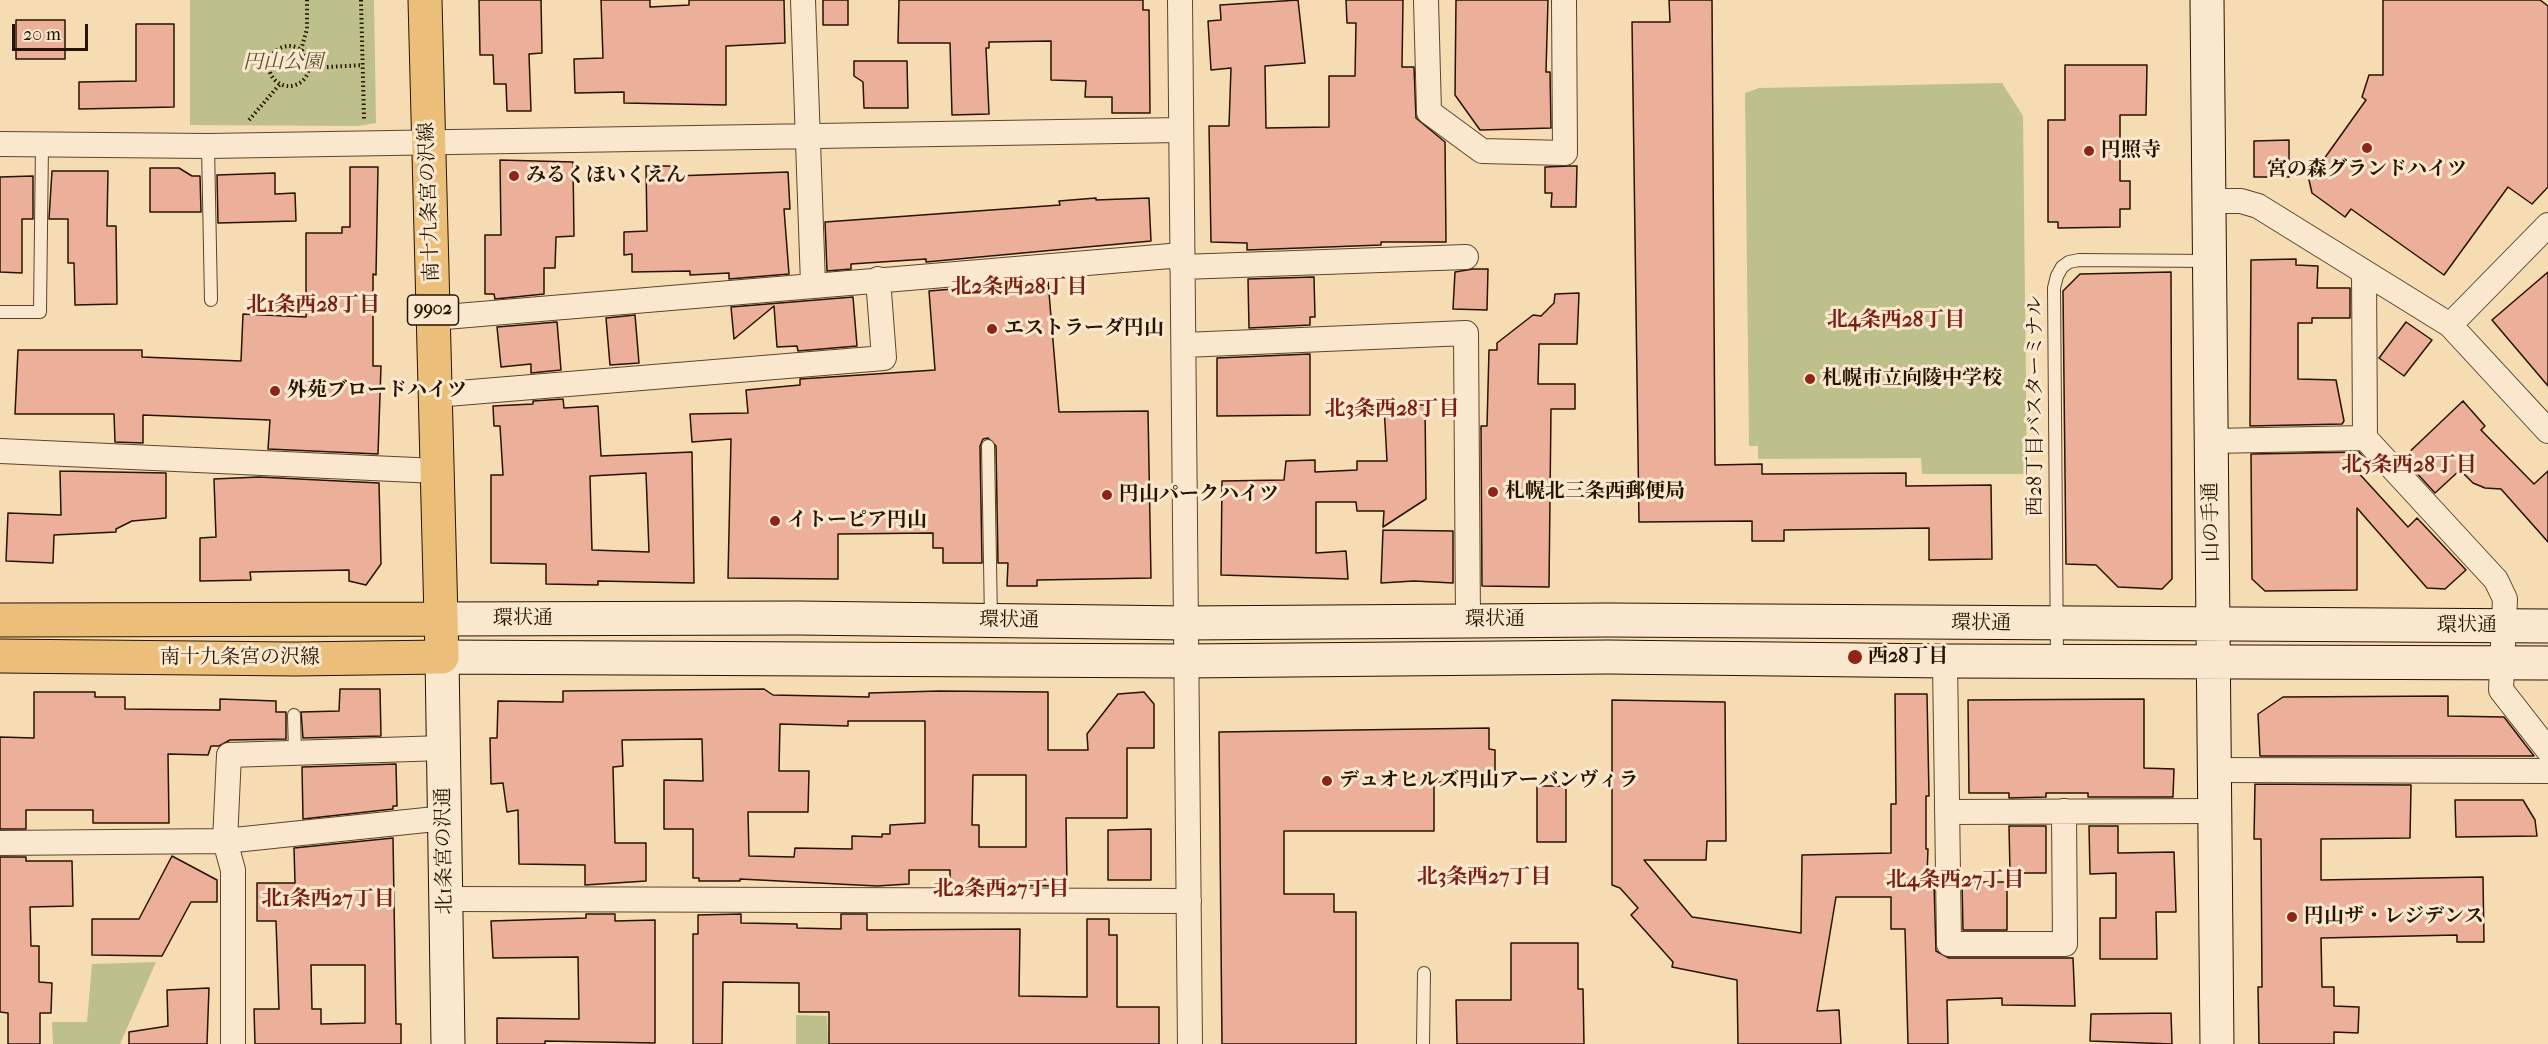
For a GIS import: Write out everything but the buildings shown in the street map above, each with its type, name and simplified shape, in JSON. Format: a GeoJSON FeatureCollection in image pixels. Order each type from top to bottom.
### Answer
{"type":"FeatureCollection","features":[{"type":"Feature","properties":{"kind":"main road","name":"南十九条宮の沢線"},"geometry":{"type":"LineString","coordinates":[[0,656],[283,659],[441,657],[425,0]]}},
{"type":"Feature","properties":{"kind":"main road","name":"南十九条宮の沢線"},"geometry":{"type":"LineString","coordinates":[[0,620],[441,619]]}},
{"type":"Feature","properties":{"kind":"street"},"geometry":{"type":"LineString","coordinates":[[802,0],[813,284]]}},
{"type":"Feature","properties":{"kind":"street"},"geometry":{"type":"LineString","coordinates":[[1180,0],[1190,1044]]}},
{"type":"Feature","properties":{"kind":"street"},"geometry":{"type":"LineString","coordinates":[[1426,0],[1429,112],[1482,151],[1565,153],[1564,0]]}},
{"type":"Feature","properties":{"kind":"street","name":"山の手通"},"geometry":{"type":"LineString","coordinates":[[2207,0],[2217,1044]]}},
{"type":"Feature","properties":{"kind":"street"},"geometry":{"type":"LineString","coordinates":[[0,144],[208,146],[1181,130]]}},
{"type":"Feature","properties":{"kind":"street"},"geometry":{"type":"LineString","coordinates":[[2209,201],[2241,201],[2258,206],[2450,325],[2548,431]]}},
{"type":"Feature","properties":{"kind":"street"},"geometry":{"type":"LineString","coordinates":[[2450,325],[2548,225]]}},
{"type":"Feature","properties":{"kind":"street"},"geometry":{"type":"LineString","coordinates":[[433,318],[878,279],[1182,261],[1466,257]]}},
{"type":"Feature","properties":{"kind":"street"},"geometry":{"type":"LineString","coordinates":[[2364,272],[2365,438],[2496,580],[2505,599],[2501,690],[2548,750]]}},
{"type":"Feature","properties":{"kind":"street"},"geometry":{"type":"LineString","coordinates":[[435,395],[884,358],[878,279]]}},
{"type":"Feature","properties":{"kind":"street"},"geometry":{"type":"LineString","coordinates":[[1184,345],[1466,333],[1468,620]]}},
{"type":"Feature","properties":{"kind":"street"},"geometry":{"type":"LineString","coordinates":[[2211,441],[2365,438]]}},
{"type":"Feature","properties":{"kind":"street"},"geometry":{"type":"LineString","coordinates":[[0,451],[436,471]]}},
{"type":"Feature","properties":{"kind":"street","name":"環状通"},"geometry":{"type":"LineString","coordinates":[[441,619],[799,618],[1186,623],[1468,620],[2212,626],[2548,626]]}},
{"type":"Feature","properties":{"kind":"street","name":"環状通"},"geometry":{"type":"LineString","coordinates":[[441,657],[1186,661],[1608,657],[2213,663],[2548,663]]}},
{"type":"Feature","properties":{"kind":"street","name":"北1条宮の沢通"},"geometry":{"type":"LineString","coordinates":[[441,657],[448,1044]]}},
{"type":"Feature","properties":{"kind":"street"},"geometry":{"type":"LineString","coordinates":[[1945,661],[1949,944],[2065,944],[2064,811]]}},
{"type":"Feature","properties":{"kind":"street"},"geometry":{"type":"LineString","coordinates":[[233,1044],[233,870],[225,840],[229,755],[443,748]]}},
{"type":"Feature","properties":{"kind":"street"},"geometry":{"type":"LineString","coordinates":[[2214,770],[2548,771]]}},
{"type":"Feature","properties":{"kind":"street"},"geometry":{"type":"LineString","coordinates":[[1947,812],[2215,811]]}},
{"type":"Feature","properties":{"kind":"street"},"geometry":{"type":"LineString","coordinates":[[0,843],[225,840],[444,818]]}},
{"type":"Feature","properties":{"kind":"street"},"geometry":{"type":"LineString","coordinates":[[447,899],[1189,901]]}},
{"type":"Feature","properties":{"kind":"lane"},"geometry":{"type":"LineString","coordinates":[[0,312],[40,312],[42,144]]}},
{"type":"Feature","properties":{"kind":"lane"},"geometry":{"type":"LineString","coordinates":[[208,146],[210,300]]}},
{"type":"Feature","properties":{"kind":"lane","name":"西28丁目バスターミナル"},"geometry":{"type":"LineString","coordinates":[[2057,625],[2054,299],[2057,276],[2062,267],[2069,262],[2079,260],[2210,261]]}},
{"type":"Feature","properties":{"kind":"lane"},"geometry":{"type":"LineString","coordinates":[[988,446],[991,621]]}},
{"type":"Feature","properties":{"kind":"lane"},"geometry":{"type":"LineString","coordinates":[[2057,625],[2057,662]]}},
{"type":"Feature","properties":{"kind":"lane"},"geometry":{"type":"LineString","coordinates":[[294,715],[295,753]]}},
{"type":"Feature","properties":{"kind":"lane"},"geometry":{"type":"LineString","coordinates":[[1424,973],[1424,1044]]}},
{"type":"Feature","properties":{"kind":"path"},"geometry":{"type":"LineString","coordinates":[[301,50],[307,29],[307,0]]}},
{"type":"Feature","properties":{"kind":"path"},"geometry":{"type":"LineString","coordinates":[[362,0],[364,122]]}},
{"type":"Feature","properties":{"kind":"path"},"geometry":{"type":"LineString","coordinates":[[295,46],[306,55],[309,68],[304,80],[293,86],[274,81],[269,69],[272,56],[282,47],[295,46]]}},
{"type":"Feature","properties":{"kind":"path"},"geometry":{"type":"LineString","coordinates":[[309,68],[363,65]]}},
{"type":"Feature","properties":{"kind":"path"},"geometry":{"type":"LineString","coordinates":[[246,124],[280,84]]}},
{"type":"Feature","properties":{"kind":"green space","name":"円山公園"},"geometry":{"type":"Polygon","coordinates":[[[190,0],[374,0],[376,123],[358,126],[190,125],[190,0]]]}},
{"type":"Feature","properties":{"kind":"green space"},"geometry":{"type":"Polygon","coordinates":[[[2002,83],[2023,116],[2027,474],[1922,474],[1921,458],[1758,459],[1758,446],[1749,446],[1745,93],[1759,88],[2002,83]]]}},
{"type":"Feature","properties":{"kind":"green space"},"geometry":{"type":"Polygon","coordinates":[[[156,962],[120,1044],[53,1044],[52,1022],[87,1022],[92,964],[156,962]]]}},
{"type":"Feature","properties":{"kind":"green space"},"geometry":{"type":"Polygon","coordinates":[[[796,1015],[827,1016],[828,1044],[796,1044],[796,1015]]]}},
{"type":"Feature","properties":{"kind":"place","name":"宮の森グランドハイツ"},"geometry":{"type":"Point","coordinates":[2367,148]}},
{"type":"Feature","properties":{"kind":"place","name":"円照寺"},"geometry":{"type":"Point","coordinates":[2089,151]}},
{"type":"Feature","properties":{"kind":"place","name":"みるくほいくえん"},"geometry":{"type":"Point","coordinates":[514,176]}},
{"type":"Feature","properties":{"kind":"place","name":"エストラーダ円山"},"geometry":{"type":"Point","coordinates":[992,329]}},
{"type":"Feature","properties":{"kind":"place","name":"札幌市立向陵中学校"},"geometry":{"type":"Point","coordinates":[1810,379]}},
{"type":"Feature","properties":{"kind":"place","name":"外苑ブロードハイツ"},"geometry":{"type":"Point","coordinates":[275,391]}},
{"type":"Feature","properties":{"kind":"place","name":"札幌北三条西郵便局"},"geometry":{"type":"Point","coordinates":[1493,492]}},
{"type":"Feature","properties":{"kind":"place","name":"円山パークハイツ"},"geometry":{"type":"Point","coordinates":[1107,495]}},
{"type":"Feature","properties":{"kind":"place","name":"イトーピア円山"},"geometry":{"type":"Point","coordinates":[775,521]}},
{"type":"Feature","properties":{"kind":"place","name":"西28丁目"},"geometry":{"type":"Point","coordinates":[1855,657]}},
{"type":"Feature","properties":{"kind":"place","name":"デュオヒルズ円山アーバンヴィラ"},"geometry":{"type":"Point","coordinates":[1327,781]}},
{"type":"Feature","properties":{"kind":"place","name":"円山ザ・レジデンス"},"geometry":{"type":"Point","coordinates":[2292,917]}},
{"type":"Feature","properties":{"kind":"district","name":"北2条西28丁目"},"geometry":{"type":"Point","coordinates":[1019,288]}},
{"type":"Feature","properties":{"kind":"district","name":"北1条西28丁目"},"geometry":{"type":"Point","coordinates":[313,306]}},
{"type":"Feature","properties":{"kind":"district","name":"北4条西28丁目"},"geometry":{"type":"Point","coordinates":[1896,321]}},
{"type":"Feature","properties":{"kind":"district","name":"北3条西28丁目"},"geometry":{"type":"Point","coordinates":[1392,410]}},
{"type":"Feature","properties":{"kind":"district","name":"北5条西28丁目"},"geometry":{"type":"Point","coordinates":[2409,466]}},
{"type":"Feature","properties":{"kind":"district","name":"北3条西27丁目"},"geometry":{"type":"Point","coordinates":[1484,878]}},
{"type":"Feature","properties":{"kind":"district","name":"北4条西27丁目"},"geometry":{"type":"Point","coordinates":[1955,881]}},
{"type":"Feature","properties":{"kind":"district","name":"北2条西27丁目"},"geometry":{"type":"Point","coordinates":[1001,890]}},
{"type":"Feature","properties":{"kind":"district","name":"北1条西27丁目"},"geometry":{"type":"Point","coordinates":[328,900]}}]}
